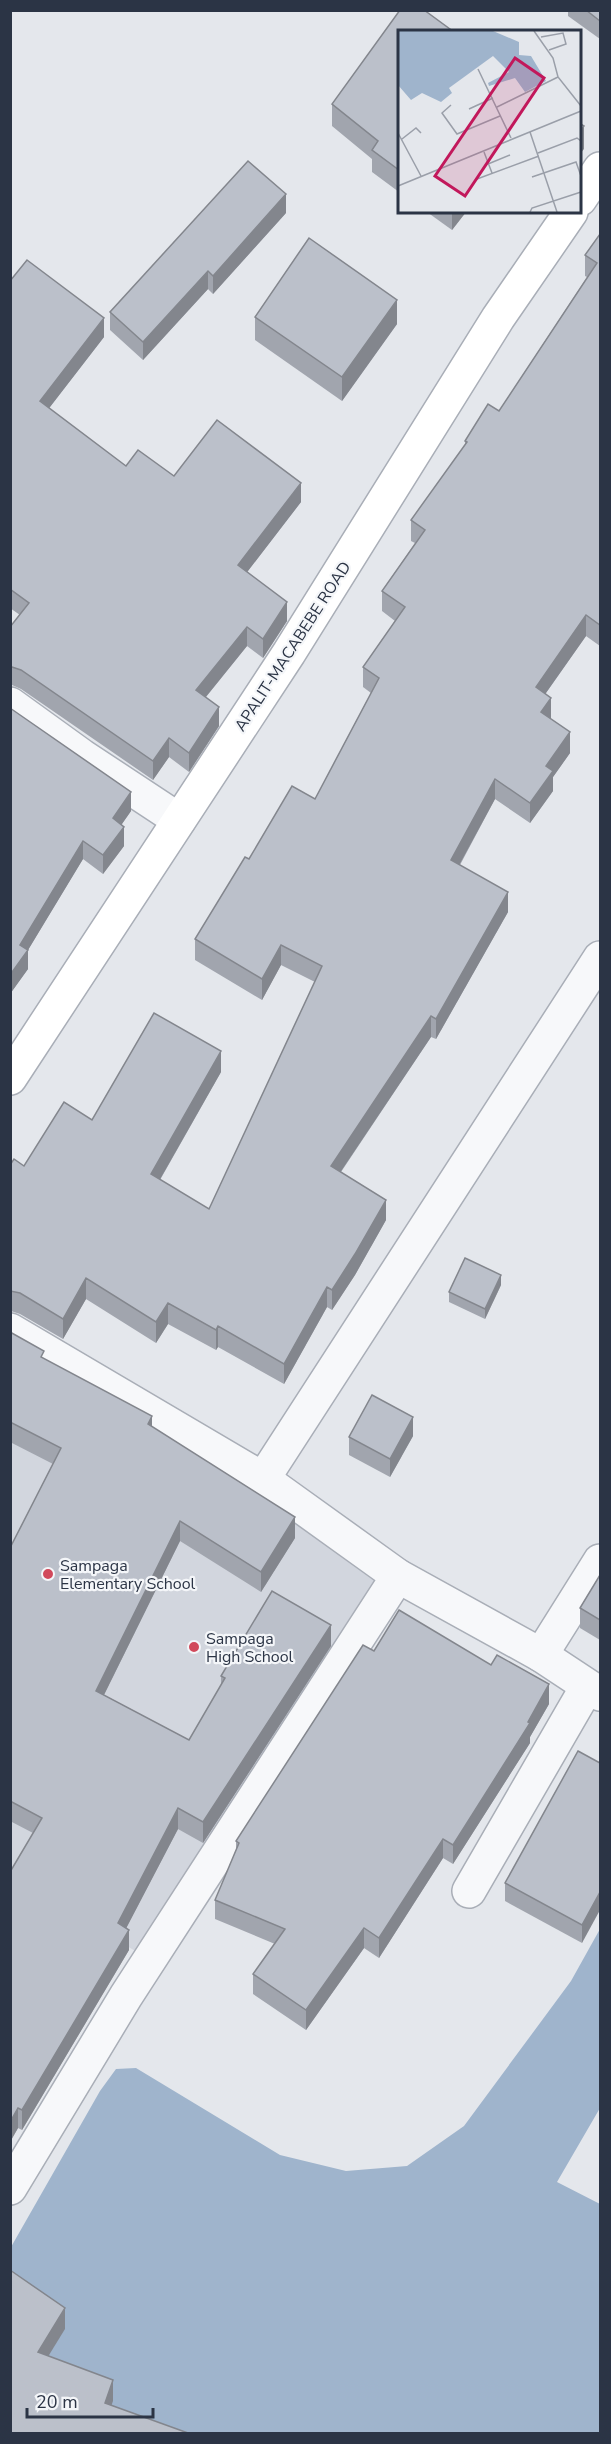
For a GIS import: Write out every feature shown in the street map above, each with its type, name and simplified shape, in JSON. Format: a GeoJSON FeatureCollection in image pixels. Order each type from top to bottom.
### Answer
{"type":"FeatureCollection","features":[{"type":"Feature","properties":{"kind":"main road"},"geometry":{"type":"LineString","coordinates":[[581,196],[600,169]]}},
{"type":"Feature","properties":{"kind":"main road","name":"APALIT-MACABEBE ROAD"},"geometry":{"type":"LineString","coordinates":[[10,1078],[289,653],[498,318],[570,213]]}},
{"type":"Feature","properties":{"kind":"street"},"geometry":{"type":"LineString","coordinates":[[10,704],[82,756],[178,820]]}},
{"type":"Feature","properties":{"kind":"street"},"geometry":{"type":"LineString","coordinates":[[263,1479],[600,958]]}},
{"type":"Feature","properties":{"kind":"street"},"geometry":{"type":"LineString","coordinates":[[10,1330],[263,1479],[398,1576],[541,1655],[594,1691],[469,1891]]}},
{"type":"Feature","properties":{"kind":"street"},"geometry":{"type":"LineString","coordinates":[[541,1655],[600,1561]]}},
{"type":"Feature","properties":{"kind":"street"},"geometry":{"type":"LineString","coordinates":[[10,2188],[126,1996],[398,1576]]}},
{"type":"Feature","properties":{"kind":"shaded area","name":"Sampaga High School"},"geometry":{"type":"Polygon","coordinates":[[[10,1348],[387,1576],[142,1955],[11,1877],[10,1348]]]}},
{"type":"Feature","properties":{"kind":"water"},"geometry":{"type":"Polygon","coordinates":[[[600,1929],[600,2108],[557,2182],[600,2204],[600,2433],[11,2434],[11,2247],[100,2091],[116,2069],[136,2068],[280,2155],[346,2171],[407,2166],[464,2126],[571,1981],[600,1929]]]}},
{"type":"Feature","properties":{"kind":"building"},"geometry":{"type":"Polygon","coordinates":[[[400,10],[424,10],[451,30],[398,30],[398,169],[372,150],[378,141],[332,104],[400,10]]]}},
{"type":"Feature","properties":{"kind":"building"},"geometry":{"type":"Polygon","coordinates":[[[586,10],[600,10],[600,21],[586,10]]]}},
{"type":"Feature","properties":{"kind":"building"},"geometry":{"type":"Polygon","coordinates":[[[248,161],[286,194],[213,276],[208,271],[143,342],[110,312],[248,161]]]}},
{"type":"Feature","properties":{"kind":"building"},"geometry":{"type":"Polygon","coordinates":[[[600,234],[600,625],[586,615],[536,687],[551,698],[541,712],[570,732],[546,766],[553,771],[530,803],[495,779],[451,860],[508,892],[436,1019],[431,1016],[331,1166],[386,1200],[332,1290],[327,1287],[284,1364],[218,1326],[216,1330],[168,1303],[156,1322],[86,1278],[63,1319],[20,1293],[10,1291],[10,1165],[14,1159],[24,1166],[64,1102],[92,1120],[154,1013],[221,1051],[151,1174],[209,1209],[322,966],[281,945],[262,979],[195,939],[245,857],[249,859],[292,786],[315,799],[379,678],[363,667],[405,607],[382,591],[425,530],[411,520],[467,442],[465,441],[488,404],[499,411],[597,263],[585,255],[600,234]]]}},
{"type":"Feature","properties":{"kind":"building"},"geometry":{"type":"Polygon","coordinates":[[[309,238],[397,300],[342,377],[255,317],[309,238]]]}},
{"type":"Feature","properties":{"kind":"building"},"geometry":{"type":"Polygon","coordinates":[[[27,260],[104,318],[40,401],[126,466],[138,450],[174,476],[217,420],[301,483],[238,565],[287,602],[263,639],[247,627],[196,690],[219,707],[189,753],[169,738],[153,761],[21,670],[10,667],[10,627],[29,603],[10,589],[10,281],[27,260]]]}},
{"type":"Feature","properties":{"kind":"building"},"geometry":{"type":"Polygon","coordinates":[[[10,708],[131,792],[113,818],[124,827],[103,855],[83,841],[20,945],[28,950],[10,975],[10,708]]]}},
{"type":"Feature","properties":{"kind":"building"},"geometry":{"type":"Polygon","coordinates":[[[465,1258],[501,1275],[485,1309],[449,1292],[465,1258]]]}},
{"type":"Feature","properties":{"kind":"building","name":"Sampaga High School"},"geometry":{"type":"Polygon","coordinates":[[[10,1332],[44,1351],[41,1357],[152,1416],[148,1424],[295,1517],[261,1572],[180,1521],[96,1691],[189,1740],[225,1678],[221,1676],[272,1591],[331,1625],[203,1822],[178,1808],[118,1923],[129,1930],[22,2110],[18,2108],[10,2122],[10,1872],[42,1818],[10,1801],[10,1548],[61,1448],[10,1422],[10,1332]]]}},
{"type":"Feature","properties":{"kind":"building"},"geometry":{"type":"Polygon","coordinates":[[[372,1395],[413,1417],[390,1459],[349,1437],[372,1395]]]}},
{"type":"Feature","properties":{"kind":"building"},"geometry":{"type":"Polygon","coordinates":[[[600,1575],[600,1620],[580,1608],[600,1575]]]}},
{"type":"Feature","properties":{"kind":"building"},"geometry":{"type":"Polygon","coordinates":[[[399,1610],[491,1665],[497,1655],[549,1684],[528,1722],[530,1723],[453,1845],[443,1839],[379,1938],[364,1928],[306,2010],[253,1974],[285,1929],[215,1900],[239,1843],[236,1841],[363,1645],[374,1651],[399,1610]]]}},
{"type":"Feature","properties":{"kind":"building"},"geometry":{"type":"Polygon","coordinates":[[[578,1751],[600,1763],[600,1892],[582,1925],[505,1883],[578,1751]]]}},
{"type":"Feature","properties":{"kind":"building"},"geometry":{"type":"Polygon","coordinates":[[[10,2270],[65,2308],[38,2352],[113,2380],[105,2403],[188,2433],[10,2433],[10,2270]]]}},
{"type":"Feature","properties":{"kind":"place","name":"Sampaga Elementary School"},"geometry":{"type":"Point","coordinates":[48,1574]}},
{"type":"Feature","properties":{"kind":"place","name":"Sampaga High School"},"geometry":{"type":"Point","coordinates":[194,1647]}}]}
